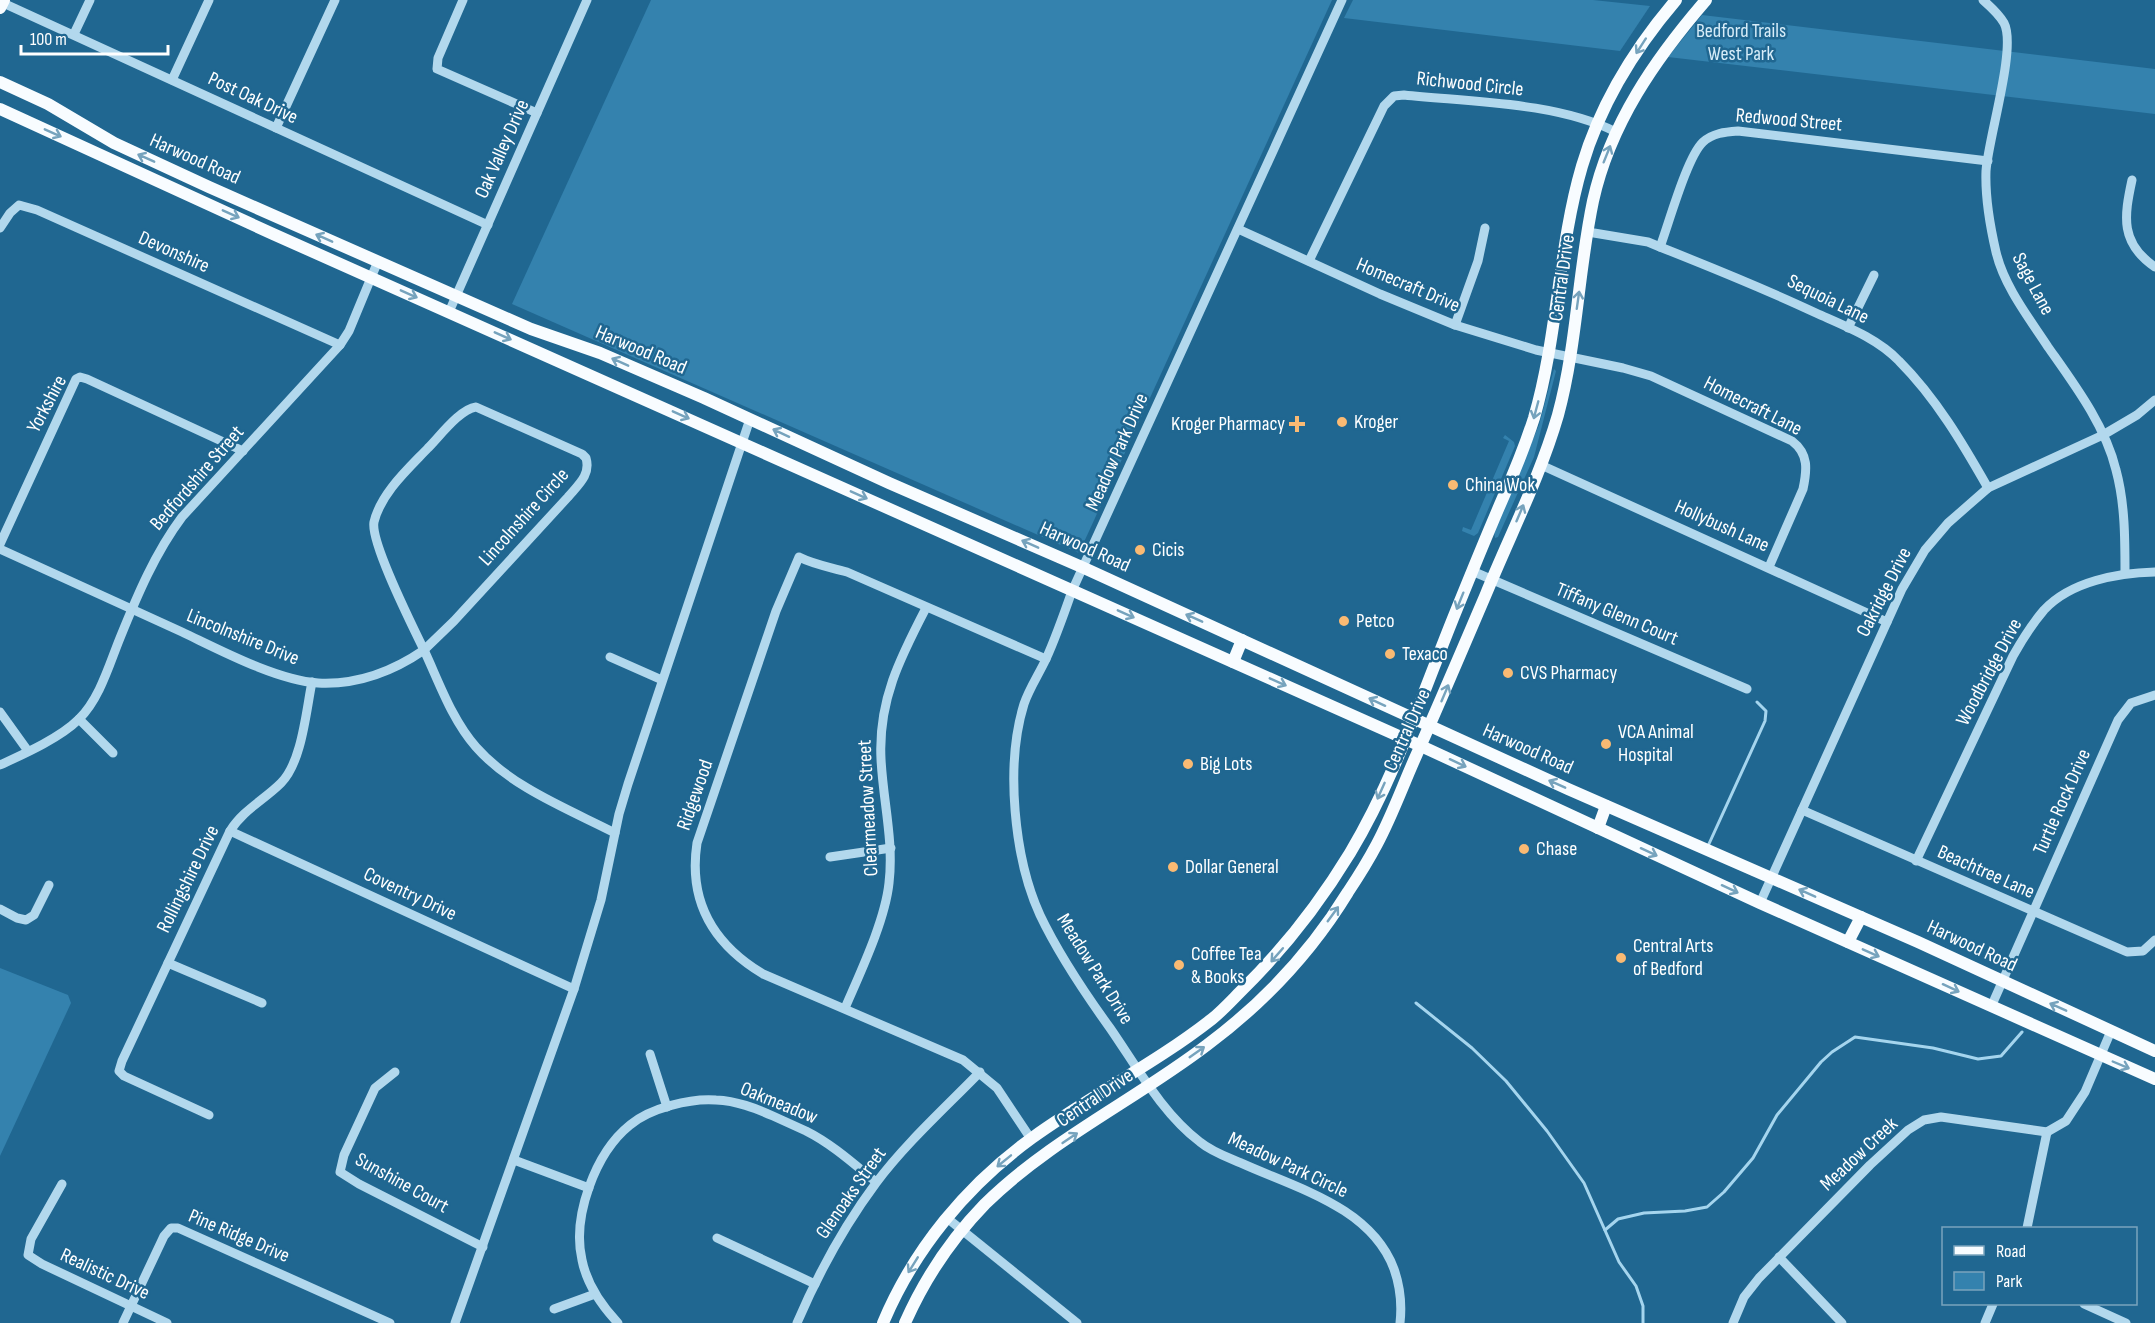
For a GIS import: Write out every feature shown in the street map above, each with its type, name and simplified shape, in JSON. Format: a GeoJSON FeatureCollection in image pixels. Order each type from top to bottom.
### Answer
{"type":"FeatureCollection","features":[{"type":"Feature","properties":{"kind":"main road","name":"Central Drive"},"geometry":{"type":"LineString","coordinates":[[883,1323],[910,1270],[932,1237],[965,1196],[1031,1139],[1215,1017],[1293,937],[1335,876],[1372,811],[1404,739],[1523,451],[1542,385],[1573,202],[1582,164],[1611,95],[1650,32],[1676,0]]}},
{"type":"Feature","properties":{"kind":"main road","name":"Central Drive"},"geometry":{"type":"LineString","coordinates":[[904,1323],[928,1278],[962,1230],[987,1202],[1031,1165],[1204,1047],[1248,1012],[1311,944],[1351,887],[1377,844],[1541,465],[1557,417],[1570,357],[1588,232],[1602,166],[1616,132],[1653,67],[1679,31],[1706,0]]}},
{"type":"Feature","properties":{"kind":"main road","name":"Harwood Road"},"geometry":{"type":"LineString","coordinates":[[0,82],[48,104],[114,143],[531,329],[600,353],[889,483],[1084,567],[1606,806],[1861,917],[2155,1051]]}},
{"type":"Feature","properties":{"kind":"main road","name":"Harwood Road"},"geometry":{"type":"LineString","coordinates":[[0,109],[1421,746],[1761,903],[2155,1079]]}},
{"type":"Feature","properties":{"kind":"main road"},"geometry":{"type":"LineString","coordinates":[[1233,662],[1242,640]]}},
{"type":"Feature","properties":{"kind":"main road"},"geometry":{"type":"LineString","coordinates":[[1598,828],[1606,806]]}},
{"type":"Feature","properties":{"kind":"main road"},"geometry":{"type":"LineString","coordinates":[[1335,876],[1351,887]]}},
{"type":"Feature","properties":{"kind":"main road"},"geometry":{"type":"LineString","coordinates":[[1848,942],[1861,917]]}},
{"type":"Feature","properties":{"kind":"main road"},"geometry":{"type":"LineString","coordinates":[[1235,998],[1248,1012]]}},
{"type":"Feature","properties":{"kind":"street"},"geometry":{"type":"LineString","coordinates":[[74,34],[90,0]]}},
{"type":"Feature","properties":{"kind":"street"},"geometry":{"type":"LineString","coordinates":[[172,80],[208,0]]}},
{"type":"Feature","properties":{"kind":"street"},"geometry":{"type":"LineString","coordinates":[[276,128],[334,0]]}},
{"type":"Feature","properties":{"kind":"street"},"geometry":{"type":"LineString","coordinates":[[464,0],[438,58],[437,69],[537,113]]}},
{"type":"Feature","properties":{"kind":"street","name":"Oak Valley Drive"},"geometry":{"type":"LineString","coordinates":[[449,312],[587,0]]}},
{"type":"Feature","properties":{"kind":"street","name":"Meadow Park Drive"},"geometry":{"type":"LineString","coordinates":[[1149,1085],[1060,954],[1040,915],[1025,869],[1015,810],[1013,761],[1024,703],[1046,659],[1072,591],[1342,0]]}},
{"type":"Feature","properties":{"kind":"street","name":"Sage Lane"},"geometry":{"type":"LineString","coordinates":[[1984,0],[2006,25],[2008,46],[1988,160],[1986,191],[1993,239],[2002,273],[2027,316],[2077,389],[2103,435],[2116,470],[2121,495],[2125,537],[2125,573]]}},
{"type":"Feature","properties":{"kind":"street","name":"Post Oak Drive"},"geometry":{"type":"LineString","coordinates":[[2,4],[74,34],[488,225]]}},
{"type":"Feature","properties":{"kind":"street","name":"Richwood Circle"},"geometry":{"type":"LineString","coordinates":[[1309,261],[1384,106],[1394,96],[1404,95],[1550,110],[1598,123],[1616,132]]}},
{"type":"Feature","properties":{"kind":"street","name":"Redwood Street"},"geometry":{"type":"LineString","coordinates":[[1660,247],[1692,158],[1703,142],[1719,133],[1738,131],[1988,160]]}},
{"type":"Feature","properties":{"kind":"street"},"geometry":{"type":"LineString","coordinates":[[2132,180],[2125,211],[2127,232],[2136,250],[2155,267]]}},
{"type":"Feature","properties":{"kind":"street","name":"Devonshire"},"geometry":{"type":"LineString","coordinates":[[0,228],[10,213],[20,205],[37,210],[340,345]]}},
{"type":"Feature","properties":{"kind":"street"},"geometry":{"type":"LineString","coordinates":[[1455,326],[1478,261],[1485,228]]}},
{"type":"Feature","properties":{"kind":"street","name":"Homecraft Drive"},"geometry":{"type":"LineString","coordinates":[[1238,229],[1455,326],[1488,337],[1570,357]]}},
{"type":"Feature","properties":{"kind":"street","name":"Sequoia Lane"},"geometry":{"type":"LineString","coordinates":[[1588,232],[1648,242],[1761,288],[1848,328],[1888,351],[1906,369],[1958,435],[1988,488]]}},
{"type":"Feature","properties":{"kind":"street","name":"Bedfordshire Street"},"geometry":{"type":"LineString","coordinates":[[0,765],[66,730],[90,705],[103,681],[132,609],[165,540],[182,517],[340,345],[349,331],[378,261]]}},
{"type":"Feature","properties":{"kind":"street"},"geometry":{"type":"LineString","coordinates":[[1848,328],[1874,275]]}},
{"type":"Feature","properties":{"kind":"street","name":"Homecraft Lane"},"geometry":{"type":"LineString","coordinates":[[1570,357],[1651,376],[1797,445],[1804,454],[1806,464],[1803,489],[1769,567]]}},
{"type":"Feature","properties":{"kind":"street","name":"Yorkshire"},"geometry":{"type":"LineString","coordinates":[[0,544],[76,379],[80,377],[243,451]]}},
{"type":"Feature","properties":{"kind":"street","name":"Oakridge Drive"},"geometry":{"type":"LineString","coordinates":[[1761,903],[1902,589],[1925,550],[1948,523],[1988,488],[2103,435],[2137,415],[2155,400]]}},
{"type":"Feature","properties":{"kind":"street","name":"Lincolnshire Circle"},"geometry":{"type":"LineString","coordinates":[[470,408],[485,410],[582,454],[587,462],[584,478],[454,621],[424,650],[390,577],[374,533],[375,520],[385,496],[470,408]]}},
{"type":"Feature","properties":{"kind":"street"},"geometry":{"type":"LineString","coordinates":[[455,1323],[574,989],[601,900],[628,784],[750,419]]}},
{"type":"Feature","properties":{"kind":"street","name":"Hollybush Lane"},"geometry":{"type":"LineString","coordinates":[[1541,465],[1887,622]]}},
{"type":"Feature","properties":{"kind":"street","name":"Lincolnshire Drive"},"geometry":{"type":"LineString","coordinates":[[0,549],[251,664],[312,682],[357,681],[373,677],[402,665],[424,650]]}},
{"type":"Feature","properties":{"kind":"street","name":"Ridgewood"},"geometry":{"type":"LineString","coordinates":[[1031,1139],[996,1088],[963,1059],[763,974],[741,961],[720,940],[702,908],[695,878],[697,843],[776,611],[799,557],[815,565],[847,572],[1046,659]]}},
{"type":"Feature","properties":{"kind":"street","name":"Tiffany Glenn Court"},"geometry":{"type":"LineString","coordinates":[[1472,571],[1747,689]]}},
{"type":"Feature","properties":{"kind":"street","name":"Woodbridge Drive"},"geometry":{"type":"LineString","coordinates":[[1916,861],[2013,656],[2044,610],[2054,601],[2103,577],[2125,573],[2155,572]]}},
{"type":"Feature","properties":{"kind":"street","name":"Clearmeadow Street"},"geometry":{"type":"LineString","coordinates":[[845,1008],[870,948],[889,885],[891,848],[881,759],[888,690],[899,660],[926,608]]}},
{"type":"Feature","properties":{"kind":"street"},"geometry":{"type":"LineString","coordinates":[[424,650],[450,707],[476,747],[501,769],[529,788],[615,833]]}},
{"type":"Feature","properties":{"kind":"street"},"geometry":{"type":"LineString","coordinates":[[610,657],[662,680]]}},
{"type":"Feature","properties":{"kind":"street","name":"Rollingshire Drive"},"geometry":{"type":"LineString","coordinates":[[209,1115],[124,1076],[119,1071],[230,831],[250,808],[286,777],[298,750],[312,682]]}},
{"type":"Feature","properties":{"kind":"street","name":"Turtle Rock Drive"},"geometry":{"type":"LineString","coordinates":[[1991,1007],[2118,720],[2131,703],[2155,695]]}},
{"type":"Feature","properties":{"kind":"street"},"geometry":{"type":"LineString","coordinates":[[0,712],[28,750]]}},
{"type":"Feature","properties":{"kind":"street"},"geometry":{"type":"LineString","coordinates":[[79,719],[113,753]]}},
{"type":"Feature","properties":{"kind":"street","name":"Beachtree Lane"},"geometry":{"type":"LineString","coordinates":[[1802,810],[2127,952],[2143,951],[2155,940]]}},
{"type":"Feature","properties":{"kind":"street","name":"Coventry Drive"},"geometry":{"type":"LineString","coordinates":[[230,831],[574,989]]}},
{"type":"Feature","properties":{"kind":"street"},"geometry":{"type":"LineString","coordinates":[[830,857],[891,848]]}},
{"type":"Feature","properties":{"kind":"street"},"geometry":{"type":"LineString","coordinates":[[0,909],[26,920],[34,915],[50,885]]}},
{"type":"Feature","properties":{"kind":"street"},"geometry":{"type":"LineString","coordinates":[[168,963],[262,1003]]}},
{"type":"Feature","properties":{"kind":"street"},"geometry":{"type":"LineString","coordinates":[[2027,1227],[2047,1132],[2066,1121],[2085,1092],[2112,1031]]}},
{"type":"Feature","properties":{"kind":"street"},"geometry":{"type":"LineString","coordinates":[[650,1054],[667,1107]]}},
{"type":"Feature","properties":{"kind":"street","name":"Sunshine Court"},"geometry":{"type":"LineString","coordinates":[[395,1072],[375,1088],[344,1155],[340,1172],[359,1184],[483,1247]]}},
{"type":"Feature","properties":{"kind":"street","name":"Glenoaks Street"},"geometry":{"type":"LineString","coordinates":[[797,1323],[833,1249],[876,1182],[896,1158],[980,1072]]}},
{"type":"Feature","properties":{"kind":"street","name":"Meadow Park Circle"},"geometry":{"type":"LineString","coordinates":[[1149,1085],[1179,1122],[1203,1144],[1340,1207],[1369,1228],[1390,1259],[1397,1278],[1401,1300],[1400,1323]]}},
{"type":"Feature","properties":{"kind":"street","name":"Oakmeadow"},"geometry":{"type":"LineString","coordinates":[[618,1323],[595,1294],[581,1259],[579,1231],[581,1209],[588,1188],[607,1151],[631,1124],[667,1107],[689,1101],[715,1099],[736,1102],[807,1132],[827,1144],[876,1182]]}},
{"type":"Feature","properties":{"kind":"street","name":"Meadow Creek"},"geometry":{"type":"LineString","coordinates":[[1733,1323],[1744,1298],[1759,1278],[1870,1165],[1908,1130],[1924,1120],[1941,1117],[2047,1132]]}},
{"type":"Feature","properties":{"kind":"street"},"geometry":{"type":"LineString","coordinates":[[514,1160],[588,1188]]}},
{"type":"Feature","properties":{"kind":"street","name":"Realistic Drive"},"geometry":{"type":"LineString","coordinates":[[63,1184],[31,1239],[28,1255],[42,1264],[168,1323]]}},
{"type":"Feature","properties":{"kind":"street"},"geometry":{"type":"LineString","coordinates":[[947,1218],[1077,1323]]}},
{"type":"Feature","properties":{"kind":"street","name":"Pine Ridge Drive"},"geometry":{"type":"LineString","coordinates":[[123,1323],[164,1236],[171,1228],[178,1227],[390,1323]]}},
{"type":"Feature","properties":{"kind":"street"},"geometry":{"type":"LineString","coordinates":[[717,1238],[815,1284]]}},
{"type":"Feature","properties":{"kind":"street"},"geometry":{"type":"LineString","coordinates":[[1779,1257],[1842,1323]]}},
{"type":"Feature","properties":{"kind":"street"},"geometry":{"type":"LineString","coordinates":[[554,1309],[595,1294]]}},
{"type":"Feature","properties":{"kind":"street"},"geometry":{"type":"LineString","coordinates":[[1985,1323],[1993,1305]]}},
{"type":"Feature","properties":{"kind":"street"},"geometry":{"type":"LineString","coordinates":[[2086,1305],[2126,1323]]}},
{"type":"Feature","properties":{"kind":"green space"},"geometry":{"type":"Polygon","coordinates":[[[651,0],[1332,0],[1079,553],[512,304],[651,0]]]}},
{"type":"Feature","properties":{"kind":"green space"},"geometry":{"type":"Polygon","coordinates":[[[1353,0],[1593,0],[1650,6],[1620,51],[1344,18],[1353,0]]]}},
{"type":"Feature","properties":{"kind":"green space","name":"Bedford Trails West Park"},"geometry":{"type":"Polygon","coordinates":[[[1702,15],[2155,69],[2155,114],[1668,57],[1702,15]]]}},
{"type":"Feature","properties":{"kind":"green space"},"geometry":{"type":"Polygon","coordinates":[[[1554,369],[1556,371],[1534,457],[1498,537],[1495,538],[1494,531],[1539,425],[1554,369]]]}},
{"type":"Feature","properties":{"kind":"green space"},"geometry":{"type":"Polygon","coordinates":[[[1505,435],[1514,442],[1515,446],[1478,533],[1474,536],[1462,531],[1463,527],[1471,530],[1509,441],[1503,438],[1505,435]]]}},
{"type":"Feature","properties":{"kind":"green space"},"geometry":{"type":"Polygon","coordinates":[[[0,968],[68,995],[71,1003],[0,1156],[0,968]]]}},
{"type":"Feature","properties":{"kind":"waterway"},"geometry":{"type":"LineString","coordinates":[[1708,846],[1765,721],[1766,711],[1757,702]]}},
{"type":"Feature","properties":{"kind":"waterway"},"geometry":{"type":"LineString","coordinates":[[1416,1003],[1472,1048],[1506,1081],[1547,1131],[1584,1183],[1619,1262],[1636,1286],[1643,1306],[1643,1323]]}},
{"type":"Feature","properties":{"kind":"waterway"},"geometry":{"type":"LineString","coordinates":[[1605,1230],[1618,1219],[1644,1213],[1685,1211],[1707,1207],[1724,1192],[1753,1158],[1777,1115],[1821,1062],[1855,1037],[1933,1048],[1978,1059],[2001,1056],[2022,1032]]}},
{"type":"Feature","properties":{"kind":"place","name":"Kroger"},"geometry":{"type":"Point","coordinates":[1342,422]}},
{"type":"Feature","properties":{"kind":"place","name":"Kroger Pharmacy"},"geometry":{"type":"Point","coordinates":[1297,424]}},
{"type":"Feature","properties":{"kind":"place","name":"China Wok"},"geometry":{"type":"Point","coordinates":[1453,485]}},
{"type":"Feature","properties":{"kind":"place","name":"Cicis"},"geometry":{"type":"Point","coordinates":[1140,550]}},
{"type":"Feature","properties":{"kind":"place","name":"Petco"},"geometry":{"type":"Point","coordinates":[1344,621]}},
{"type":"Feature","properties":{"kind":"place","name":"Texaco"},"geometry":{"type":"Point","coordinates":[1390,654]}},
{"type":"Feature","properties":{"kind":"place","name":"CVS Pharmacy"},"geometry":{"type":"Point","coordinates":[1508,673]}},
{"type":"Feature","properties":{"kind":"place","name":"VCA Animal Hospital"},"geometry":{"type":"Point","coordinates":[1606,744]}},
{"type":"Feature","properties":{"kind":"place","name":"Big Lots"},"geometry":{"type":"Point","coordinates":[1188,764]}},
{"type":"Feature","properties":{"kind":"place","name":"Chase"},"geometry":{"type":"Point","coordinates":[1524,849]}},
{"type":"Feature","properties":{"kind":"place","name":"Dollar General"},"geometry":{"type":"Point","coordinates":[1173,867]}},
{"type":"Feature","properties":{"kind":"place","name":"Central Arts of Bedford"},"geometry":{"type":"Point","coordinates":[1621,958]}},
{"type":"Feature","properties":{"kind":"place","name":"Coffee Tea & Books"},"geometry":{"type":"Point","coordinates":[1179,965]}}]}
